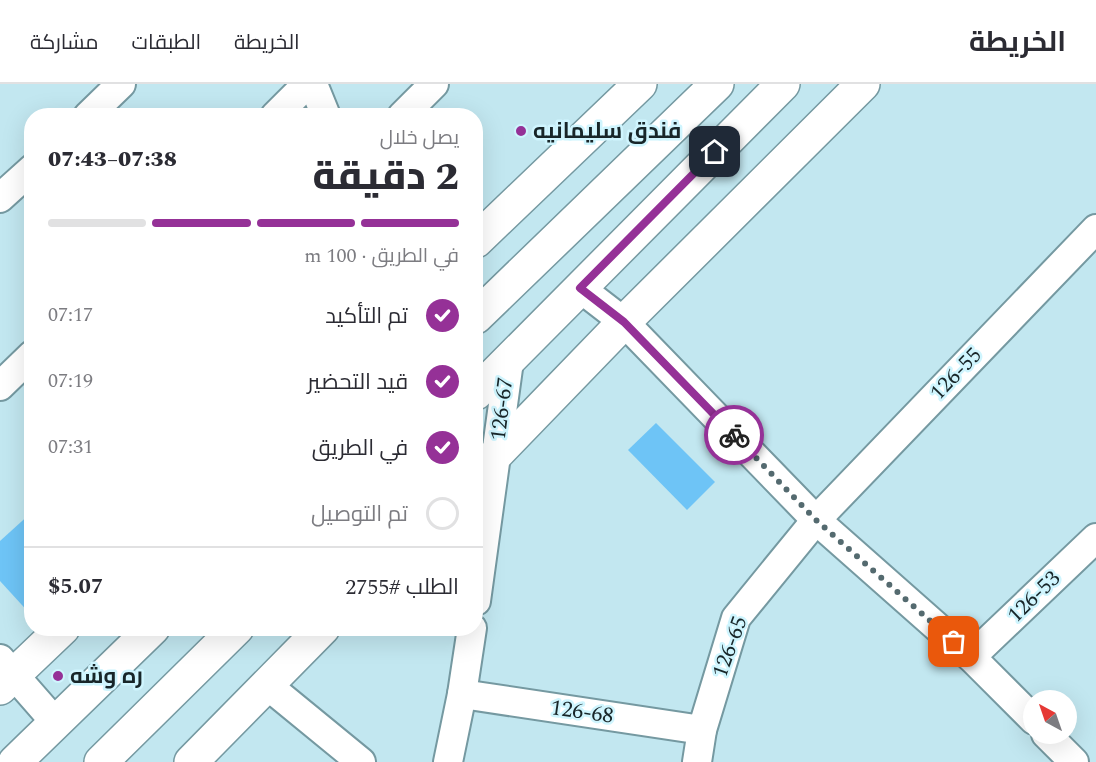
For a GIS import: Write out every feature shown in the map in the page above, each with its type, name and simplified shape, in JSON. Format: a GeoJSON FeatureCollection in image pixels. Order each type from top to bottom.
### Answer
{"type":"FeatureCollection","features":[{"type":"Feature","properties":{"kind":"main road"},"geometry":{"type":"LineString","coordinates":[[483,235],[640,84]]}},
{"type":"Feature","properties":{"kind":"main road"},"geometry":{"type":"LineString","coordinates":[[483,310],[717,84]]}},
{"type":"Feature","properties":{"kind":"main road"},"geometry":{"type":"LineString","coordinates":[[483,386],[783,84]]}},
{"type":"Feature","properties":{"kind":"main road"},"geometry":{"type":"LineString","coordinates":[[486,465],[624,322],[863,84]]}},
{"type":"Feature","properties":{"kind":"main road"},"geometry":{"type":"LineString","coordinates":[[5,674],[53,636]]}},
{"type":"Feature","properties":{"kind":"main road"},"geometry":{"type":"LineString","coordinates":[[15,762],[145,636]]}},
{"type":"Feature","properties":{"kind":"main road"},"geometry":{"type":"LineString","coordinates":[[101,762],[229,636]]}},
{"type":"Feature","properties":{"kind":"main road"},"geometry":{"type":"LineString","coordinates":[[191,762],[315,636]]}},
{"type":"Feature","properties":{"kind":"street"},"geometry":{"type":"LineString","coordinates":[[96,108],[121,84]]}},
{"type":"Feature","properties":{"kind":"street"},"geometry":{"type":"LineString","coordinates":[[283,108],[307,84]]}},
{"type":"Feature","properties":{"kind":"street"},"geometry":{"type":"LineString","coordinates":[[313,84],[323,108]]}},
{"type":"Feature","properties":{"kind":"street"},"geometry":{"type":"LineString","coordinates":[[401,108],[412,84]]}},
{"type":"Feature","properties":{"kind":"street"},"geometry":{"type":"LineString","coordinates":[[410,108],[434,84]]}},
{"type":"Feature","properties":{"kind":"street"},"geometry":{"type":"LineString","coordinates":[[0,198],[24,176]]}},
{"type":"Feature","properties":{"kind":"street","name":"126-55"},"geometry":{"type":"LineString","coordinates":[[816,520],[1096,229]]}},
{"type":"Feature","properties":{"kind":"street"},"geometry":{"type":"LineString","coordinates":[[580,288],[624,322],[816,520],[971,657],[1023,709]]}},
{"type":"Feature","properties":{"kind":"street","name":"126-67"},"geometry":{"type":"LineString","coordinates":[[483,506],[486,465],[508,361]]}},
{"type":"Feature","properties":{"kind":"street"},"geometry":{"type":"LineString","coordinates":[[0,386],[24,363]]}},
{"type":"Feature","properties":{"kind":"street","name":"126-65"},"geometry":{"type":"LineString","coordinates":[[697,762],[702,730],[736,618],[816,520]]}},
{"type":"Feature","properties":{"kind":"street","name":"126-53"},"geometry":{"type":"LineString","coordinates":[[971,657],[1096,537]]}},
{"type":"Feature","properties":{"kind":"street"},"geometry":{"type":"LineString","coordinates":[[448,762],[471,636]]}},
{"type":"Feature","properties":{"kind":"street"},"geometry":{"type":"LineString","coordinates":[[5,674],[56,723]]}},
{"type":"Feature","properties":{"kind":"street"},"geometry":{"type":"LineString","coordinates":[[267,685],[361,762]]}},
{"type":"Feature","properties":{"kind":"street","name":"126-68"},"geometry":{"type":"LineString","coordinates":[[462,694],[702,730]]}},
{"type":"Feature","properties":{"kind":"street"},"geometry":{"type":"LineString","coordinates":[[1056,744],[1074,762]]}},
{"type":"Feature","properties":{"kind":"building"},"geometry":{"type":"Polygon","coordinates":[[[656,423],[715,482],[687,510],[628,450],[656,423]]]}},
{"type":"Feature","properties":{"kind":"building"},"geometry":{"type":"Polygon","coordinates":[[[24,519],[24,607],[0,581],[0,541],[24,519]]]}},
{"type":"Feature","properties":{"kind":"way so far"},"geometry":{"type":"LineString","coordinates":[[734,435],[816,520],[954,642]]}},
{"type":"Feature","properties":{"kind":"place","name":"فندق سليمانيه"},"geometry":{"type":"Point","coordinates":[521,131]}},
{"type":"Feature","properties":{"kind":"place","name":"ره وشه"},"geometry":{"type":"Point","coordinates":[58,676]}},
{"type":"Feature","properties":{"kind":"route"},"geometry":{"type":"LineString","coordinates":[[715,152],[580,288],[624,322],[734,435]]}}]}
